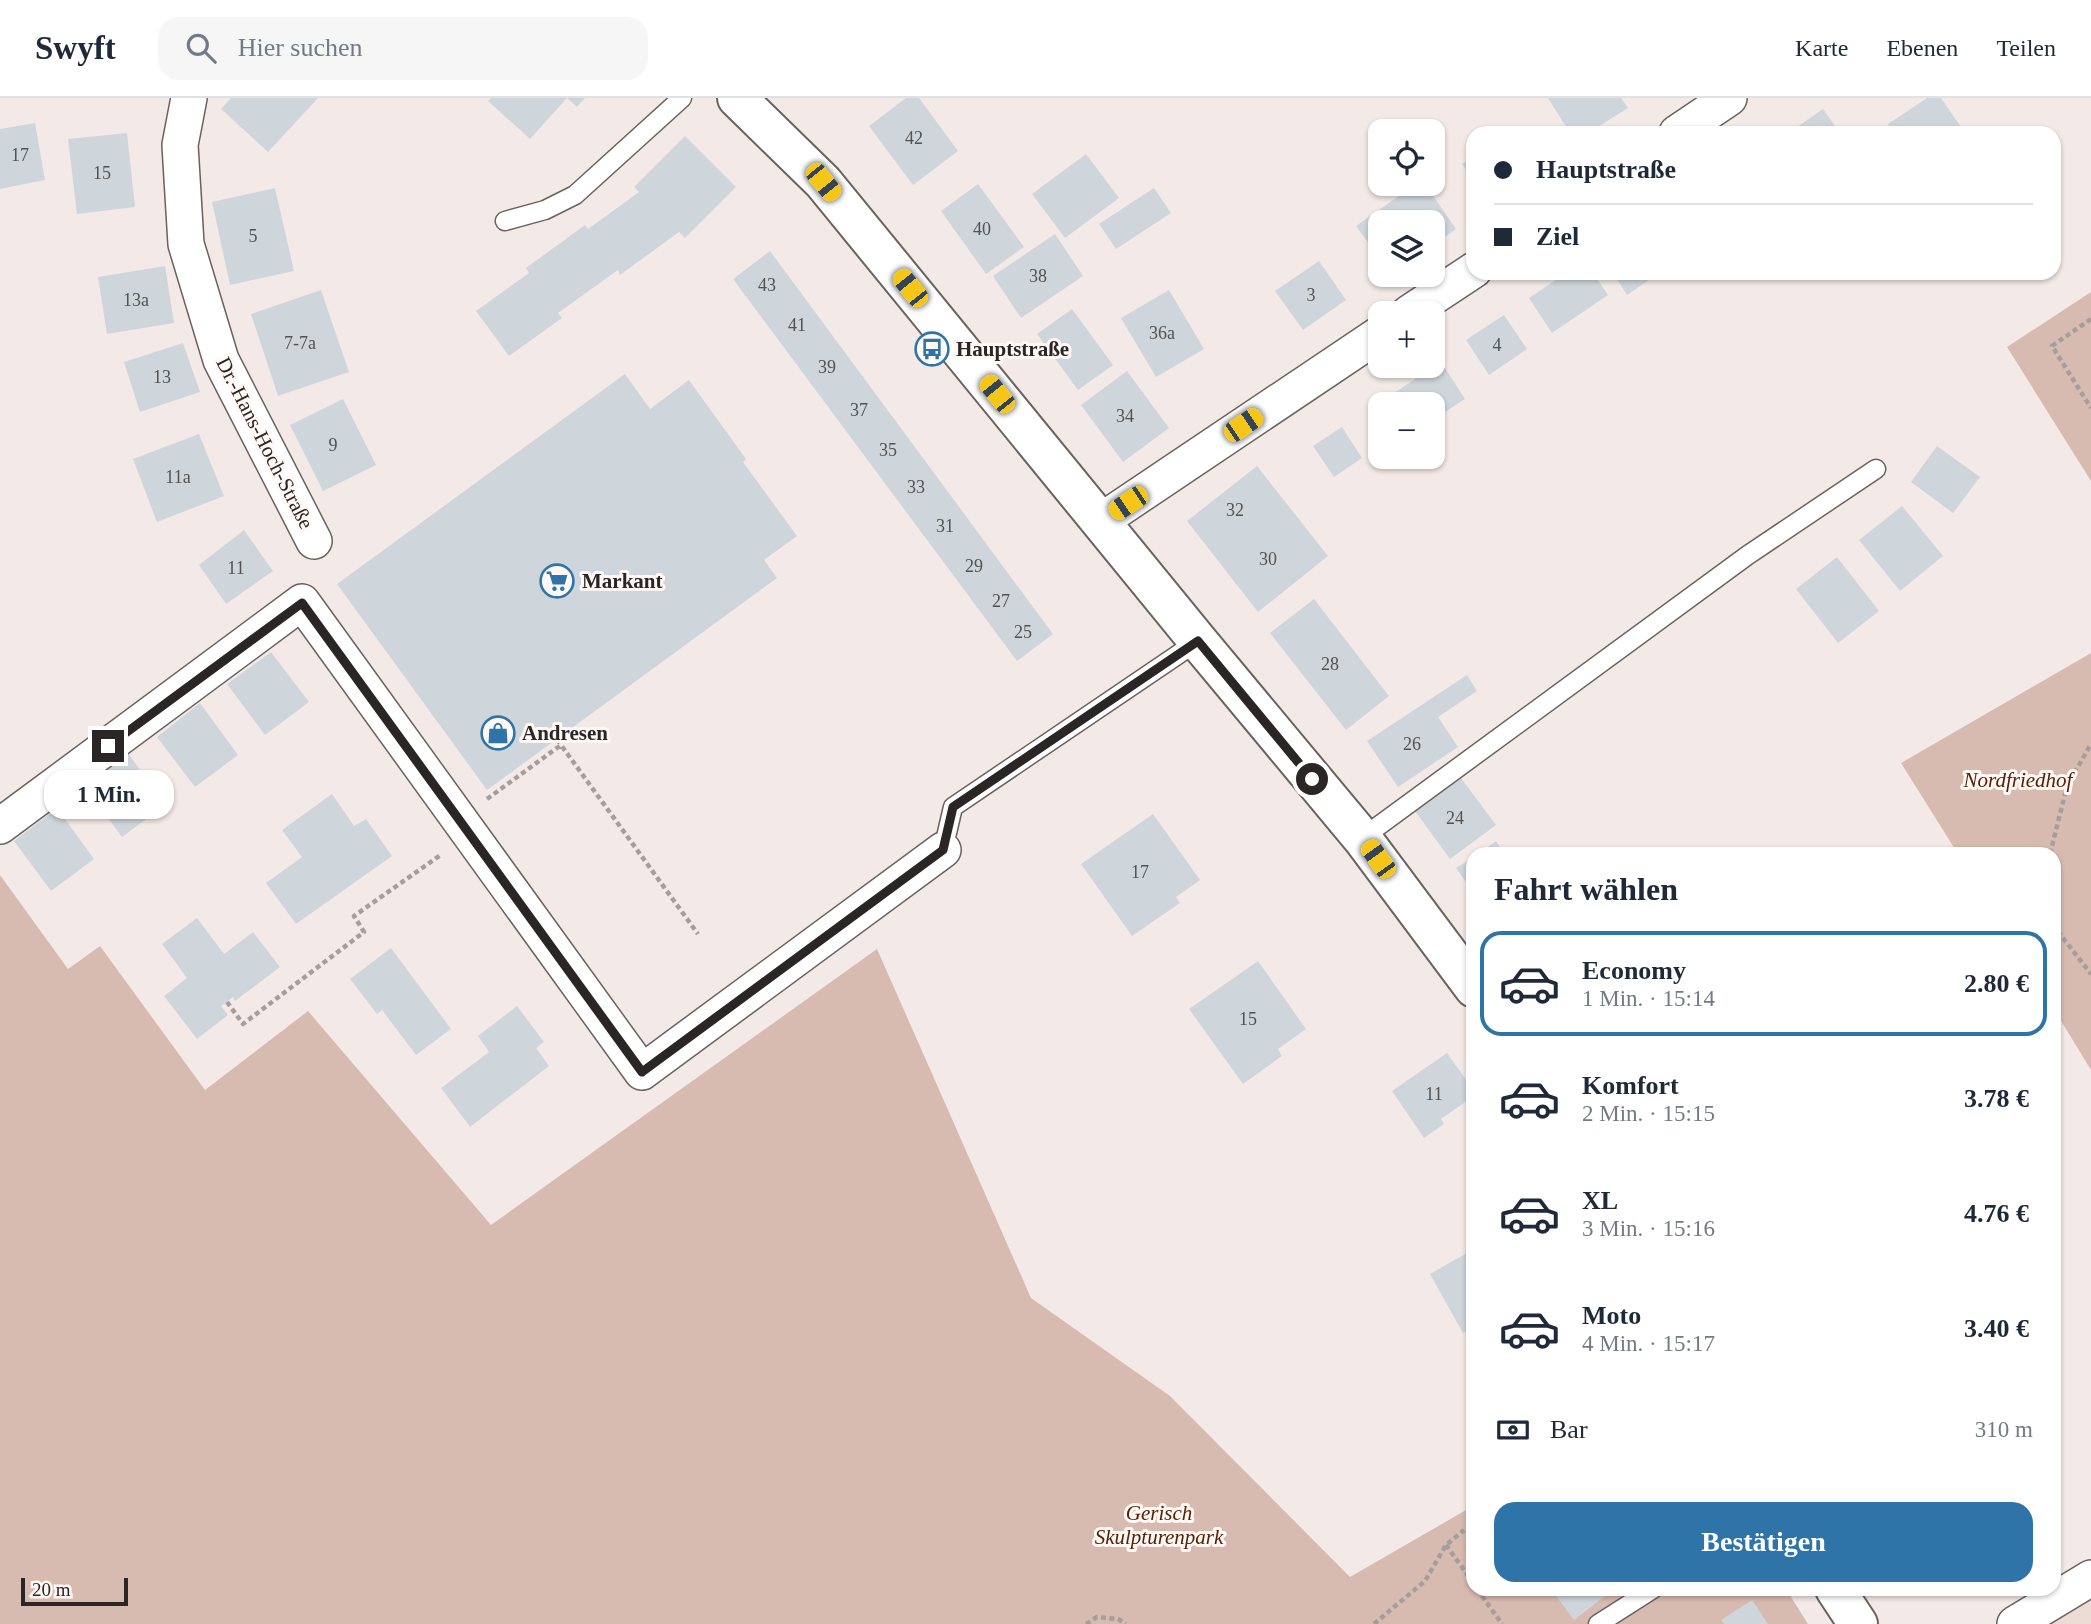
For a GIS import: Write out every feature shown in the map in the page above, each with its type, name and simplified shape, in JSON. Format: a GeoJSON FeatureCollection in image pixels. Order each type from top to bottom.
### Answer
{"type":"FeatureCollection","features":[{"type":"Feature","properties":{"kind":"street","name":"Dr.-Hans-Hoch-Straße"},"geometry":{"type":"LineString","coordinates":[[189,98],[180,145],[186,244],[221,360],[314,541]]}},
{"type":"Feature","properties":{"kind":"street"},"geometry":{"type":"LineString","coordinates":[[737,98],[823,182],[1362,838],[1466,977]]}},
{"type":"Feature","properties":{"kind":"street"},"geometry":{"type":"LineString","coordinates":[[1687,126],[1729,98]]}},
{"type":"Feature","properties":{"kind":"street"},"geometry":{"type":"LineString","coordinates":[[1427,301],[1466,275]]}},
{"type":"Feature","properties":{"kind":"street"},"geometry":{"type":"LineString","coordinates":[[1101,521],[1368,342]]}},
{"type":"Feature","properties":{"kind":"street"},"geometry":{"type":"LineString","coordinates":[[0,826],[302,603],[642,1072],[943,850]]}},
{"type":"Feature","properties":{"kind":"street"},"geometry":{"type":"LineString","coordinates":[[2015,1624],[2091,1578]]}},
{"type":"Feature","properties":{"kind":"street"},"geometry":{"type":"LineString","coordinates":[[1840,1596],[1858,1624]]}},
{"type":"Feature","properties":{"kind":"lane"},"geometry":{"type":"LineString","coordinates":[[505,221],[545,210],[575,195],[682,98]]}},
{"type":"Feature","properties":{"kind":"lane"},"geometry":{"type":"LineString","coordinates":[[1362,838],[1748,555],[1876,469]]}},
{"type":"Feature","properties":{"kind":"lane"},"geometry":{"type":"LineString","coordinates":[[943,850],[953,807],[1198,641]]}},
{"type":"Feature","properties":{"kind":"lane"},"geometry":{"type":"LineString","coordinates":[[1598,1624],[1642,1596]]}},
{"type":"Feature","properties":{"kind":"path"},"geometry":{"type":"LineString","coordinates":[[2091,319],[2052,346],[2091,408]]}},
{"type":"Feature","properties":{"kind":"path"},"geometry":{"type":"LineString","coordinates":[[557,739],[698,934]]}},
{"type":"Feature","properties":{"kind":"path"},"geometry":{"type":"LineString","coordinates":[[2052,847],[2067,786],[2091,744]]}},
{"type":"Feature","properties":{"kind":"path"},"geometry":{"type":"LineString","coordinates":[[227,1002],[243,1024],[364,932],[354,916],[464,828],[561,745]]}},
{"type":"Feature","properties":{"kind":"path"},"geometry":{"type":"LineString","coordinates":[[2061,935],[2091,974]]}},
{"type":"Feature","properties":{"kind":"path"},"geometry":{"type":"LineString","coordinates":[[1374,1624],[1425,1581],[1446,1545],[1464,1530]]}},
{"type":"Feature","properties":{"kind":"path"},"geometry":{"type":"LineString","coordinates":[[1446,1545],[1466,1573]]}},
{"type":"Feature","properties":{"kind":"path"},"geometry":{"type":"LineString","coordinates":[[1482,1596],[1502,1624]]}},
{"type":"Feature","properties":{"kind":"path"},"geometry":{"type":"LineString","coordinates":[[1086,1624],[1097,1617],[1118,1619],[1126,1624]]}},
{"type":"Feature","properties":{"kind":"shaded area"},"geometry":{"type":"Polygon","coordinates":[[[2091,1594],[2091,1624],[2044,1624],[2091,1594]]]}},
{"type":"Feature","properties":{"kind":"green space"},"geometry":{"type":"Polygon","coordinates":[[[2091,292],[2091,481],[2007,347],[2091,292]]]}},
{"type":"Feature","properties":{"kind":"green space","name":"Nordfriedhof"},"geometry":{"type":"Polygon","coordinates":[[[2091,653],[2091,1070],[2061,1021],[2061,847],[1954,847],[1901,763],[2091,653]]]}},
{"type":"Feature","properties":{"kind":"green space","name":"Gerisch Skulpturenpark"},"geometry":{"type":"Polygon","coordinates":[[[0,875],[68,969],[100,946],[205,1090],[308,1011],[491,1225],[877,949],[1031,1298],[1170,1396],[1350,1577],[1466,1510],[1466,1596],[1790,1596],[1808,1624],[0,1624],[0,875]]]}},
{"type":"Feature","properties":{"kind":"building"},"geometry":{"type":"Polygon","coordinates":[[[231,98],[318,98],[268,152],[221,109],[231,98]]]}},
{"type":"Feature","properties":{"kind":"building"},"geometry":{"type":"Polygon","coordinates":[[[491,98],[567,98],[530,139],[488,101],[491,98]]]}},
{"type":"Feature","properties":{"kind":"building"},"geometry":{"type":"Polygon","coordinates":[[[567,98],[585,98],[577,107],[567,98]]]}},
{"type":"Feature","properties":{"kind":"building"},"geometry":{"type":"Polygon","coordinates":[[[906,98],[919,98],[958,151],[913,185],[869,126],[906,98]]]}},
{"type":"Feature","properties":{"kind":"building"},"geometry":{"type":"Polygon","coordinates":[[[1548,98],[1621,98],[1628,108],[1599,126],[1566,126],[1548,98]]]}},
{"type":"Feature","properties":{"kind":"building"},"geometry":{"type":"Polygon","coordinates":[[[1927,98],[1941,98],[1960,126],[1889,126],[1888,124],[1927,98]]]}},
{"type":"Feature","properties":{"kind":"building"},"geometry":{"type":"Polygon","coordinates":[[[1823,109],[1835,126],[1798,126],[1823,109]]]}},
{"type":"Feature","properties":{"kind":"building"},"geometry":{"type":"Polygon","coordinates":[[[35,123],[45,180],[0,189],[0,129],[35,123]]]}},
{"type":"Feature","properties":{"kind":"building"},"geometry":{"type":"Polygon","coordinates":[[[127,133],[135,207],[77,214],[68,139],[127,133]]]}},
{"type":"Feature","properties":{"kind":"building"},"geometry":{"type":"Polygon","coordinates":[[[685,136],[736,187],[685,238],[679,232],[620,275],[618,270],[558,313],[562,318],[509,356],[476,311],[529,273],[526,268],[585,225],[588,229],[639,192],[634,187],[685,136]]]}},
{"type":"Feature","properties":{"kind":"building"},"geometry":{"type":"Polygon","coordinates":[[[1086,154],[1119,198],[1065,238],[1032,194],[1086,154]]]}},
{"type":"Feature","properties":{"kind":"building"},"geometry":{"type":"Polygon","coordinates":[[[978,184],[1024,247],[986,274],[941,211],[978,184]]]}},
{"type":"Feature","properties":{"kind":"building"},"geometry":{"type":"Polygon","coordinates":[[[275,188],[294,271],[230,285],[212,202],[275,188]]]}},
{"type":"Feature","properties":{"kind":"building"},"geometry":{"type":"Polygon","coordinates":[[[1154,188],[1171,213],[1116,249],[1099,224],[1154,188]]]}},
{"type":"Feature","properties":{"kind":"building"},"geometry":{"type":"Polygon","coordinates":[[[1399,196],[1433,196],[1443,210],[1379,210],[1399,196]]]}},
{"type":"Feature","properties":{"kind":"building"},"geometry":{"type":"Polygon","coordinates":[[[1445,213],[1456,229],[1445,237],[1445,213]]]}},
{"type":"Feature","properties":{"kind":"building"},"geometry":{"type":"Polygon","coordinates":[[[1368,218],[1368,242],[1356,226],[1368,218]]]}},
{"type":"Feature","properties":{"kind":"building"},"geometry":{"type":"Polygon","coordinates":[[[1055,234],[1083,276],[1021,318],[993,276],[1055,234]]]}},
{"type":"Feature","properties":{"kind":"building"},"geometry":{"type":"Polygon","coordinates":[[[770,251],[1053,634],[1017,661],[733,279],[770,251]]]}},
{"type":"Feature","properties":{"kind":"building"},"geometry":{"type":"Polygon","coordinates":[[[1319,261],[1346,300],[1303,330],[1275,291],[1319,261]]]}},
{"type":"Feature","properties":{"kind":"building"},"geometry":{"type":"Polygon","coordinates":[[[165,266],[174,323],[107,334],[98,277],[165,266]]]}},
{"type":"Feature","properties":{"kind":"building"},"geometry":{"type":"Polygon","coordinates":[[[1556,280],[1598,280],[1608,295],[1552,333],[1529,298],[1556,280]]]}},
{"type":"Feature","properties":{"kind":"building"},"geometry":{"type":"Polygon","coordinates":[[[1617,280],[1649,280],[1627,295],[1617,280]]]}},
{"type":"Feature","properties":{"kind":"building"},"geometry":{"type":"Polygon","coordinates":[[[321,290],[349,372],[278,396],[251,314],[321,290]]]}},
{"type":"Feature","properties":{"kind":"building"},"geometry":{"type":"Polygon","coordinates":[[[1169,290],[1204,349],[1156,377],[1121,318],[1169,290]]]}},
{"type":"Feature","properties":{"kind":"building"},"geometry":{"type":"Polygon","coordinates":[[[1072,309],[1113,365],[1078,390],[1037,334],[1072,309]]]}},
{"type":"Feature","properties":{"kind":"building"},"geometry":{"type":"Polygon","coordinates":[[[1504,315],[1527,349],[1489,375],[1466,340],[1504,315]]]}},
{"type":"Feature","properties":{"kind":"building"},"geometry":{"type":"Polygon","coordinates":[[[183,343],[200,392],[140,412],[124,362],[183,343]]]}},
{"type":"Feature","properties":{"kind":"building"},"geometry":{"type":"Polygon","coordinates":[[[1445,368],[1465,399],[1445,412],[1445,392],[1396,392],[1417,378],[1445,378],[1445,368]]]}},
{"type":"Feature","properties":{"kind":"building"},"geometry":{"type":"Polygon","coordinates":[[[1127,371],[1169,428],[1123,462],[1081,405],[1127,371]]]}},
{"type":"Feature","properties":{"kind":"building","name":"Markant"},"geometry":{"type":"Polygon","coordinates":[[[625,374],[650,409],[689,380],[746,459],[743,462],[797,536],[764,560],[777,578],[487,790],[337,584],[625,374]]]}},
{"type":"Feature","properties":{"kind":"building"},"geometry":{"type":"Polygon","coordinates":[[[343,399],[376,465],[323,491],[290,425],[343,399]]]}},
{"type":"Feature","properties":{"kind":"building"},"geometry":{"type":"Polygon","coordinates":[[[1342,427],[1362,458],[1334,477],[1313,446],[1342,427]]]}},
{"type":"Feature","properties":{"kind":"building"},"geometry":{"type":"Polygon","coordinates":[[[199,434],[224,496],[157,522],[133,459],[199,434]]]}},
{"type":"Feature","properties":{"kind":"building"},"geometry":{"type":"Polygon","coordinates":[[[1937,446],[1980,477],[1953,513],[1911,482],[1937,446]]]}},
{"type":"Feature","properties":{"kind":"building"},"geometry":{"type":"Polygon","coordinates":[[[1257,466],[1328,556],[1258,612],[1187,521],[1257,466]]]}},
{"type":"Feature","properties":{"kind":"building"},"geometry":{"type":"Polygon","coordinates":[[[1902,506],[1943,556],[1900,591],[1859,540],[1902,506]]]}},
{"type":"Feature","properties":{"kind":"building"},"geometry":{"type":"Polygon","coordinates":[[[244,530],[273,571],[226,604],[199,565],[244,530]]]}},
{"type":"Feature","properties":{"kind":"building"},"geometry":{"type":"Polygon","coordinates":[[[1837,557],[1879,611],[1838,643],[1796,589],[1837,557]]]}},
{"type":"Feature","properties":{"kind":"building"},"geometry":{"type":"Polygon","coordinates":[[[1314,599],[1389,696],[1346,730],[1270,633],[1314,599]]]}},
{"type":"Feature","properties":{"kind":"building"},"geometry":{"type":"Polygon","coordinates":[[[271,652],[309,702],[265,735],[227,684],[271,652]]]}},
{"type":"Feature","properties":{"kind":"building"},"geometry":{"type":"Polygon","coordinates":[[[1467,675],[1477,691],[1438,717],[1458,747],[1398,787],[1367,741],[1467,675]]]}},
{"type":"Feature","properties":{"kind":"building"},"geometry":{"type":"Polygon","coordinates":[[[200,703],[238,755],[195,787],[157,737],[200,703]]]}},
{"type":"Feature","properties":{"kind":"building"},"geometry":{"type":"Polygon","coordinates":[[[128,753],[165,805],[122,837],[85,787],[128,753]]]}},
{"type":"Feature","properties":{"kind":"building"},"geometry":{"type":"Polygon","coordinates":[[[1461,778],[1496,825],[1450,859],[1415,811],[1461,778]]]}},
{"type":"Feature","properties":{"kind":"building"},"geometry":{"type":"Polygon","coordinates":[[[332,794],[354,826],[366,819],[392,856],[296,924],[266,883],[302,857],[282,830],[332,794]]]}},
{"type":"Feature","properties":{"kind":"building"},"geometry":{"type":"Polygon","coordinates":[[[57,808],[94,859],[51,891],[14,841],[57,808]]]}},
{"type":"Feature","properties":{"kind":"building"},"geometry":{"type":"Polygon","coordinates":[[[1153,814],[1200,880],[1176,897],[1180,903],[1132,936],[1081,864],[1153,814]]]}},
{"type":"Feature","properties":{"kind":"building"},"geometry":{"type":"Polygon","coordinates":[[[1496,841],[1500,847],[1487,847],[1496,841]]]}},
{"type":"Feature","properties":{"kind":"building"},"geometry":{"type":"Polygon","coordinates":[[[1466,862],[1466,882],[1456,868],[1466,862]]]}},
{"type":"Feature","properties":{"kind":"building"},"geometry":{"type":"Polygon","coordinates":[[[197,918],[224,954],[253,932],[280,967],[235,1001],[233,997],[221,1006],[228,1015],[197,1039],[164,996],[187,978],[162,944],[197,918]]]}},
{"type":"Feature","properties":{"kind":"building"},"geometry":{"type":"Polygon","coordinates":[[[391,948],[451,1029],[416,1055],[382,1010],[377,1014],[350,979],[391,948]]]}},
{"type":"Feature","properties":{"kind":"building"},"geometry":{"type":"Polygon","coordinates":[[[1258,961],[1306,1029],[1278,1049],[1282,1056],[1243,1084],[1189,1009],[1258,961]]]}},
{"type":"Feature","properties":{"kind":"building"},"geometry":{"type":"Polygon","coordinates":[[[517,1006],[544,1042],[536,1048],[549,1066],[470,1127],[441,1088],[489,1052],[478,1036],[517,1006]]]}},
{"type":"Feature","properties":{"kind":"building"},"geometry":{"type":"Polygon","coordinates":[[[1447,1053],[1466,1080],[1466,1102],[1441,1119],[1444,1124],[1424,1138],[1392,1091],[1447,1053]]]}},
{"type":"Feature","properties":{"kind":"building"},"geometry":{"type":"Polygon","coordinates":[[[1466,1254],[1466,1331],[1463,1333],[1430,1274],[1466,1254]]]}},
{"type":"Feature","properties":{"kind":"building"},"geometry":{"type":"Polygon","coordinates":[[[1556,1596],[1605,1596],[1574,1620],[1556,1596]]]}},
{"type":"Feature","properties":{"kind":"building"},"geometry":{"type":"Polygon","coordinates":[[[1752,1600],[1768,1624],[1724,1624],[1721,1620],[1752,1600]]]}},
{"type":"Feature","properties":{"kind":"place","name":"Hauptstraße"},"geometry":{"type":"Point","coordinates":[932,349]}},
{"type":"Feature","properties":{"kind":"place","name":"Markant"},"geometry":{"type":"Point","coordinates":[557,581]}},
{"type":"Feature","properties":{"kind":"place","name":"Andresen"},"geometry":{"type":"Point","coordinates":[498,733]}},
{"type":"Feature","properties":{"kind":"route"},"geometry":{"type":"LineString","coordinates":[[108,746],[302,603],[642,1072],[943,850],[953,807],[1198,641],[1312,779]]}}]}
